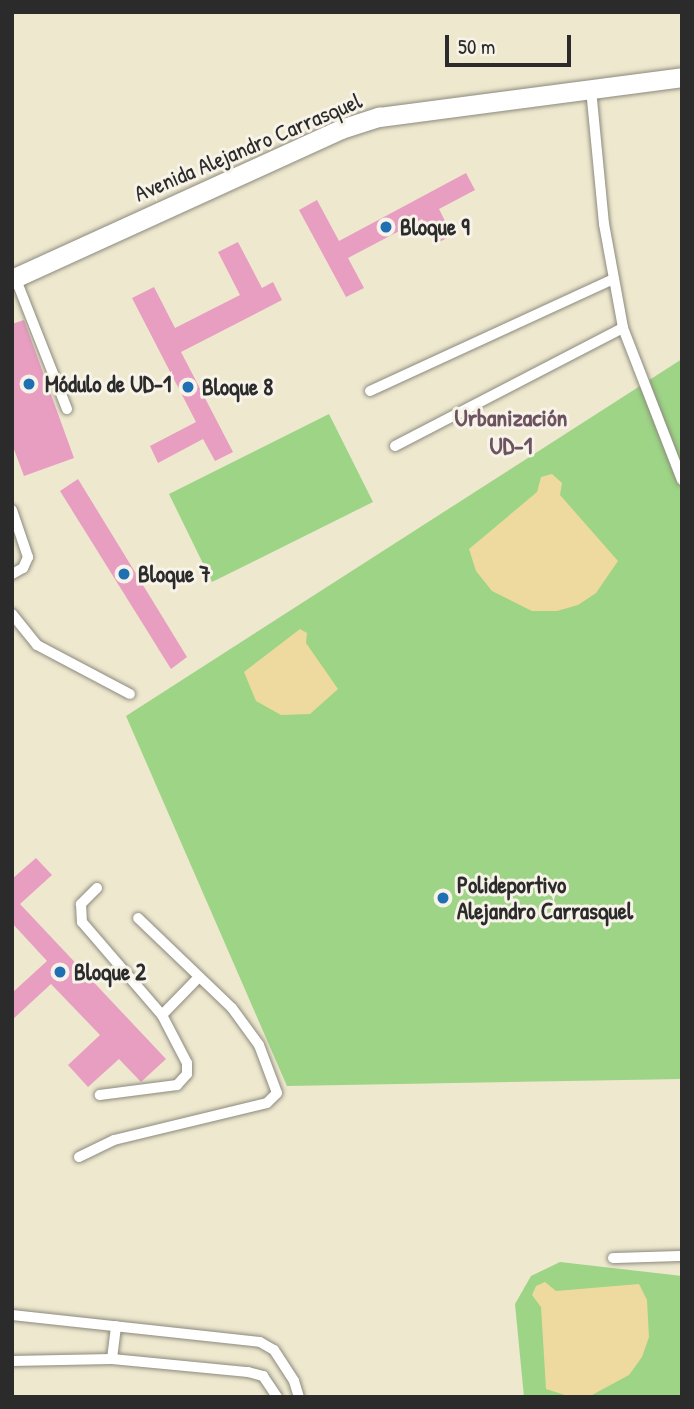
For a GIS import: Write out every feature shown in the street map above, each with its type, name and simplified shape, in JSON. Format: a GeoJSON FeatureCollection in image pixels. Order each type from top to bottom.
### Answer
{"type":"FeatureCollection","features":[{"type":"Feature","properties":{"kind":"street","name":"Avenida Alejandro Carrasquel"},"geometry":{"type":"LineString","coordinates":[[14,278],[354,125],[379,117],[682,77]]}},
{"type":"Feature","properties":{"kind":"lane"},"geometry":{"type":"LineString","coordinates":[[591,89],[613,279],[623,328],[682,480]]}},
{"type":"Feature","properties":{"kind":"lane"},"geometry":{"type":"LineString","coordinates":[[14,278],[67,409]]}},
{"type":"Feature","properties":{"kind":"lane"},"geometry":{"type":"LineString","coordinates":[[370,391],[613,279]]}},
{"type":"Feature","properties":{"kind":"lane"},"geometry":{"type":"LineString","coordinates":[[395,446],[623,328]]}},
{"type":"Feature","properties":{"kind":"lane"},"geometry":{"type":"LineString","coordinates":[[12,510],[28,557],[23,568],[12,574]]}},
{"type":"Feature","properties":{"kind":"lane"},"geometry":{"type":"LineString","coordinates":[[12,614],[37,645],[130,694]]}},
{"type":"Feature","properties":{"kind":"lane"},"geometry":{"type":"LineString","coordinates":[[97,888],[81,904],[82,922],[162,1015],[187,1063],[187,1074],[177,1085],[100,1095]]}},
{"type":"Feature","properties":{"kind":"lane"},"geometry":{"type":"LineString","coordinates":[[79,1157],[114,1140],[267,1103],[277,1093],[259,1045],[232,1009],[138,918]]}},
{"type":"Feature","properties":{"kind":"lane"},"geometry":{"type":"LineString","coordinates":[[162,1015],[200,977]]}},
{"type":"Feature","properties":{"kind":"lane"},"geometry":{"type":"LineString","coordinates":[[613,1258],[682,1255]]}},
{"type":"Feature","properties":{"kind":"lane"},"geometry":{"type":"LineString","coordinates":[[12,1315],[268,1345],[295,1381],[299,1397]]}},
{"type":"Feature","properties":{"kind":"lane"},"geometry":{"type":"LineString","coordinates":[[111,1359],[116,1326]]}},
{"type":"Feature","properties":{"kind":"lane"},"geometry":{"type":"LineString","coordinates":[[12,1361],[111,1359],[248,1372],[263,1376],[277,1397]]}},
{"type":"Feature","properties":{"kind":"green space","name":"Polideportivo Alejandro Carrasquel"},"geometry":{"type":"Polygon","coordinates":[[[682,359],[682,1079],[287,1086],[126,716],[682,359]]]}},
{"type":"Feature","properties":{"kind":"green space"},"geometry":{"type":"Polygon","coordinates":[[[329,414],[373,502],[212,582],[169,494],[329,414]]]}},
{"type":"Feature","properties":{"kind":"green space"},"geometry":{"type":"Polygon","coordinates":[[[560,1262],[682,1276],[682,1397],[524,1397],[515,1304],[531,1276],[560,1262]]]}},
{"type":"Feature","properties":{"kind":"sand"},"geometry":{"type":"Polygon","coordinates":[[[552,474],[562,483],[560,495],[618,561],[596,593],[578,605],[557,611],[532,611],[492,591],[476,571],[469,549],[537,492],[541,477],[552,474]]]}},
{"type":"Feature","properties":{"kind":"sand"},"geometry":{"type":"Polygon","coordinates":[[[300,629],[307,633],[306,643],[338,689],[310,714],[281,715],[256,701],[244,672],[300,629]]]}},
{"type":"Feature","properties":{"kind":"sand"},"geometry":{"type":"Polygon","coordinates":[[[545,1282],[556,1291],[639,1284],[647,1300],[649,1337],[642,1357],[629,1375],[592,1395],[568,1396],[546,1389],[541,1307],[532,1295],[536,1286],[545,1282]]]}},
{"type":"Feature","properties":{"kind":"building","name":"Bloque 9"},"geometry":{"type":"Polygon","coordinates":[[[466,173],[475,190],[439,209],[452,235],[436,244],[422,219],[348,258],[364,288],[346,297],[299,210],[317,200],[339,241],[466,173]]]}},
{"type":"Feature","properties":{"kind":"building","name":"Bloque 8"},"geometry":{"type":"Polygon","coordinates":[[[238,242],[262,288],[273,282],[282,300],[181,352],[233,452],[215,461],[203,439],[158,463],[150,446],[196,422],[132,298],[154,287],[175,328],[240,295],[218,252],[238,242]]]}},
{"type":"Feature","properties":{"kind":"building","name":"Módulo de UD-1"},"geometry":{"type":"Polygon","coordinates":[[[24,320],[74,458],[24,476],[12,444],[12,324],[24,320]]]}},
{"type":"Feature","properties":{"kind":"building","name":"Bloque 7"},"geometry":{"type":"Polygon","coordinates":[[[78,479],[187,657],[171,669],[60,491],[78,479]]]}},
{"type":"Feature","properties":{"kind":"building","name":"Bloque 2"},"geometry":{"type":"Polygon","coordinates":[[[36,858],[52,875],[20,904],[166,1059],[141,1082],[119,1059],[88,1087],[68,1065],[100,1035],[51,984],[12,1020],[12,993],[47,961],[12,923],[12,879],[36,858]]]}},
{"type":"Feature","properties":{"kind":"place","name":"Bloque 9"},"geometry":{"type":"Point","coordinates":[386,227]}},
{"type":"Feature","properties":{"kind":"place","name":"Módulo de UD-1"},"geometry":{"type":"Point","coordinates":[29,384]}},
{"type":"Feature","properties":{"kind":"place","name":"Bloque 8"},"geometry":{"type":"Point","coordinates":[188,387]}},
{"type":"Feature","properties":{"kind":"place","name":"Bloque 7"},"geometry":{"type":"Point","coordinates":[124,574]}},
{"type":"Feature","properties":{"kind":"place","name":"Polideportivo Alejandro Carrasquel"},"geometry":{"type":"Point","coordinates":[443,898]}},
{"type":"Feature","properties":{"kind":"place","name":"Bloque 2"},"geometry":{"type":"Point","coordinates":[60,972]}},
{"type":"Feature","properties":{"kind":"district","name":"Urbanización UD-1"},"geometry":{"type":"Point","coordinates":[511,432]}}]}
